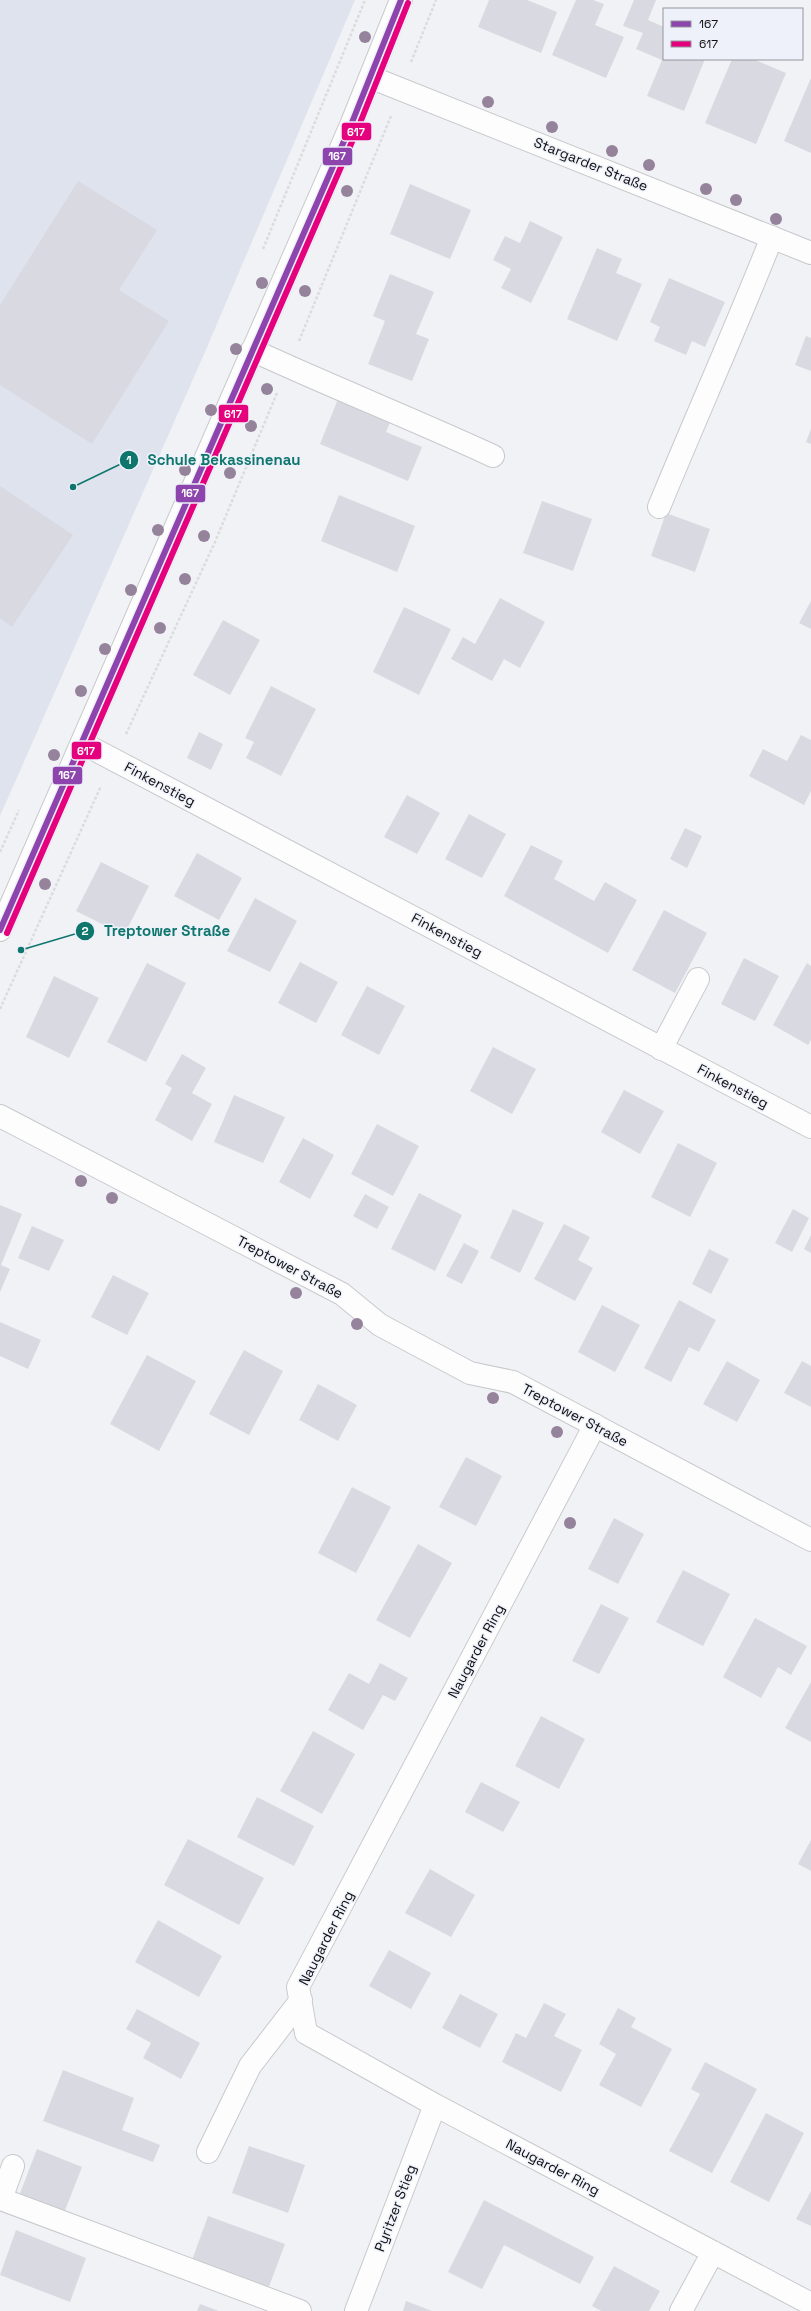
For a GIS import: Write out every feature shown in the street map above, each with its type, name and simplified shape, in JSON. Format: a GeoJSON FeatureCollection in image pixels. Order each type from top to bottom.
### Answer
{"type":"FeatureCollection","features":[{"type":"Feature","properties":{"kind":"street"},"geometry":{"type":"LineString","coordinates":[[0,930],[370,77],[401,0]]}},
{"type":"Feature","properties":{"kind":"street","name":"Stargarder Straße"},"geometry":{"type":"LineString","coordinates":[[370,77],[401,88],[811,253]]}},
{"type":"Feature","properties":{"kind":"street"},"geometry":{"type":"LineString","coordinates":[[659,507],[697,415],[743,312],[772,237]]}},
{"type":"Feature","properties":{"kind":"street"},"geometry":{"type":"LineString","coordinates":[[252,350],[288,367],[407,416],[493,456]]}},
{"type":"Feature","properties":{"kind":"street","name":"Finkenstieg"},"geometry":{"type":"LineString","coordinates":[[82,743],[811,1128]]}},
{"type":"Feature","properties":{"kind":"street"},"geometry":{"type":"LineString","coordinates":[[661,1048],[698,979]]}},
{"type":"Feature","properties":{"kind":"street","name":"Treptower Straße"},"geometry":{"type":"LineString","coordinates":[[0,1116],[342,1294],[380,1325],[470,1373],[513,1382],[811,1540]]}},
{"type":"Feature","properties":{"kind":"street","name":"Naugarder Ring"},"geometry":{"type":"LineString","coordinates":[[595,1425],[298,1988],[306,2033],[435,2105],[811,2304]]}},
{"type":"Feature","properties":{"kind":"street"},"geometry":{"type":"LineString","coordinates":[[208,2152],[250,2066],[301,2000]]}},
{"type":"Feature","properties":{"kind":"street","name":"Pyritzer Stieg"},"geometry":{"type":"LineString","coordinates":[[356,2311],[435,2105]]}},
{"type":"Feature","properties":{"kind":"street"},"geometry":{"type":"LineString","coordinates":[[13,2166],[1,2199],[300,2311]]}},
{"type":"Feature","properties":{"kind":"street"},"geometry":{"type":"LineString","coordinates":[[681,2311],[713,2252]]}},
{"type":"Feature","properties":{"kind":"path"},"geometry":{"type":"LineString","coordinates":[[279,210],[365,0]]}},
{"type":"Feature","properties":{"kind":"path"},"geometry":{"type":"LineString","coordinates":[[0,1009],[215,542],[288,367],[436,0]]}},
{"type":"Feature","properties":{"kind":"shaded area"},"geometry":{"type":"Polygon","coordinates":[[[0,0],[355,0],[205,352],[0,816],[0,0]]]}},
{"type":"Feature","properties":{"kind":"building"},"geometry":{"type":"Polygon","coordinates":[[[489,0],[527,0],[557,12],[541,53],[478,27],[489,0]]]}},
{"type":"Feature","properties":{"kind":"building"},"geometry":{"type":"Polygon","coordinates":[[[576,0],[593,0],[604,4],[595,25],[624,37],[606,78],[552,55],[576,0]]]}},
{"type":"Feature","properties":{"kind":"building"},"geometry":{"type":"Polygon","coordinates":[[[634,0],[656,0],[648,20],[663,27],[663,60],[705,60],[684,111],[647,96],[662,60],[636,49],[643,33],[623,26],[634,0]]]}},
{"type":"Feature","properties":{"kind":"building"},"geometry":{"type":"Polygon","coordinates":[[[732,60],[755,60],[786,73],[756,144],[705,123],[732,60]]]}},
{"type":"Feature","properties":{"kind":"building"},"geometry":{"type":"Polygon","coordinates":[[[811,78],[811,153],[784,141],[811,78]]]}},
{"type":"Feature","properties":{"kind":"building"},"geometry":{"type":"Polygon","coordinates":[[[78,181],[157,230],[119,290],[169,321],[92,444],[0,385],[0,305],[78,181]]]}},
{"type":"Feature","properties":{"kind":"building"},"geometry":{"type":"Polygon","coordinates":[[[410,184],[471,210],[450,259],[390,234],[410,184]]]}},
{"type":"Feature","properties":{"kind":"building"},"geometry":{"type":"Polygon","coordinates":[[[530,221],[563,237],[531,303],[501,288],[511,269],[493,260],[505,236],[520,243],[530,221]]]}},
{"type":"Feature","properties":{"kind":"building"},"geometry":{"type":"Polygon","coordinates":[[[597,248],[622,259],[616,273],[642,284],[617,341],[567,319],[597,248]]]}},
{"type":"Feature","properties":{"kind":"building"},"geometry":{"type":"Polygon","coordinates":[[[390,274],[434,292],[416,334],[429,339],[412,381],[368,364],[385,321],[373,316],[390,274]]]}},
{"type":"Feature","properties":{"kind":"building"},"geometry":{"type":"Polygon","coordinates":[[[669,278],[725,302],[705,347],[692,341],[686,355],[654,341],[660,327],[650,322],[669,278]]]}},
{"type":"Feature","properties":{"kind":"building"},"geometry":{"type":"Polygon","coordinates":[[[806,336],[811,338],[811,371],[795,365],[806,336]]]}},
{"type":"Feature","properties":{"kind":"building"},"geometry":{"type":"Polygon","coordinates":[[[338,399],[391,420],[386,432],[422,447],[408,481],[320,444],[338,399]]]}},
{"type":"Feature","properties":{"kind":"building"},"geometry":{"type":"Polygon","coordinates":[[[811,429],[811,444],[806,442],[811,429]]]}},
{"type":"Feature","properties":{"kind":"building"},"geometry":{"type":"Polygon","coordinates":[[[0,486],[73,535],[12,627],[0,618],[0,486]]]}},
{"type":"Feature","properties":{"kind":"building"},"geometry":{"type":"Polygon","coordinates":[[[339,495],[415,526],[397,572],[321,541],[339,495]]]}},
{"type":"Feature","properties":{"kind":"building"},"geometry":{"type":"Polygon","coordinates":[[[542,501],[592,519],[573,571],[523,553],[542,501]]]}},
{"type":"Feature","properties":{"kind":"building"},"geometry":{"type":"Polygon","coordinates":[[[666,513],[710,529],[695,572],[651,556],[666,513]]]}},
{"type":"Feature","properties":{"kind":"building"},"geometry":{"type":"Polygon","coordinates":[[[500,598],[545,622],[520,668],[504,659],[492,681],[451,659],[463,637],[475,644],[500,598]]]}},
{"type":"Feature","properties":{"kind":"building"},"geometry":{"type":"Polygon","coordinates":[[[811,601],[811,629],[799,623],[811,601]]]}},
{"type":"Feature","properties":{"kind":"building"},"geometry":{"type":"Polygon","coordinates":[[[404,607],[451,629],[419,695],[373,672],[404,607]]]}},
{"type":"Feature","properties":{"kind":"building"},"geometry":{"type":"Polygon","coordinates":[[[223,620],[260,640],[230,695],[193,675],[223,620]]]}},
{"type":"Feature","properties":{"kind":"building"},"geometry":{"type":"Polygon","coordinates":[[[271,686],[316,709],[281,776],[246,758],[254,742],[245,738],[271,686]]]}},
{"type":"Feature","properties":{"kind":"building"},"geometry":{"type":"Polygon","coordinates":[[[199,732],[223,744],[211,770],[187,758],[199,732]]]}},
{"type":"Feature","properties":{"kind":"building"},"geometry":{"type":"Polygon","coordinates":[[[801,735],[811,740],[811,791],[804,805],[749,776],[763,749],[787,761],[801,735]]]}},
{"type":"Feature","properties":{"kind":"building"},"geometry":{"type":"Polygon","coordinates":[[[407,795],[440,813],[417,854],[384,837],[407,795]]]}},
{"type":"Feature","properties":{"kind":"building"},"geometry":{"type":"Polygon","coordinates":[[[469,814],[506,834],[482,878],[445,859],[469,814]]]}},
{"type":"Feature","properties":{"kind":"building"},"geometry":{"type":"Polygon","coordinates":[[[685,828],[702,836],[687,868],[670,859],[685,828]]]}},
{"type":"Feature","properties":{"kind":"building"},"geometry":{"type":"Polygon","coordinates":[[[531,845],[563,861],[554,879],[594,901],[605,882],[637,900],[608,953],[504,896],[531,845]]]}},
{"type":"Feature","properties":{"kind":"building"},"geometry":{"type":"Polygon","coordinates":[[[197,853],[242,878],[219,920],[174,896],[197,853]]]}},
{"type":"Feature","properties":{"kind":"building"},"geometry":{"type":"Polygon","coordinates":[[[101,862],[149,886],[124,935],[76,911],[101,862]]]}},
{"type":"Feature","properties":{"kind":"building"},"geometry":{"type":"Polygon","coordinates":[[[255,898],[297,921],[270,972],[227,951],[255,898]]]}},
{"type":"Feature","properties":{"kind":"building"},"geometry":{"type":"Polygon","coordinates":[[[664,910],[707,933],[675,993],[632,970],[664,910]]]}},
{"type":"Feature","properties":{"kind":"building"},"geometry":{"type":"Polygon","coordinates":[[[744,958],[779,976],[755,1021],[721,1004],[744,958]]]}},
{"type":"Feature","properties":{"kind":"building"},"geometry":{"type":"Polygon","coordinates":[[[300,962],[338,982],[316,1023],[278,1003],[300,962]]]}},
{"type":"Feature","properties":{"kind":"building"},"geometry":{"type":"Polygon","coordinates":[[[147,963],[186,983],[146,1062],[107,1042],[147,963]]]}},
{"type":"Feature","properties":{"kind":"building"},"geometry":{"type":"Polygon","coordinates":[[[807,963],[811,966],[811,1040],[808,1045],[773,1025],[807,963]]]}},
{"type":"Feature","properties":{"kind":"building"},"geometry":{"type":"Polygon","coordinates":[[[54,976],[99,998],[69,1058],[26,1037],[54,976]]]}},
{"type":"Feature","properties":{"kind":"building"},"geometry":{"type":"Polygon","coordinates":[[[367,986],[405,1006],[379,1055],[341,1035],[367,986]]]}},
{"type":"Feature","properties":{"kind":"building"},"geometry":{"type":"Polygon","coordinates":[[[493,1047],[536,1069],[512,1114],[470,1091],[493,1047]]]}},
{"type":"Feature","properties":{"kind":"building"},"geometry":{"type":"Polygon","coordinates":[[[182,1054],[206,1068],[192,1093],[212,1104],[192,1141],[155,1120],[172,1088],[165,1084],[182,1054]]]}},
{"type":"Feature","properties":{"kind":"building"},"geometry":{"type":"Polygon","coordinates":[[[624,1090],[664,1111],[640,1154],[601,1132],[624,1090]]]}},
{"type":"Feature","properties":{"kind":"building"},"geometry":{"type":"Polygon","coordinates":[[[234,1095],[285,1117],[263,1163],[214,1142],[234,1095]]]}},
{"type":"Feature","properties":{"kind":"building"},"geometry":{"type":"Polygon","coordinates":[[[377,1124],[419,1146],[393,1196],[351,1174],[377,1124]]]}},
{"type":"Feature","properties":{"kind":"building"},"geometry":{"type":"Polygon","coordinates":[[[303,1138],[334,1155],[310,1199],[279,1182],[303,1138]]]}},
{"type":"Feature","properties":{"kind":"building"},"geometry":{"type":"Polygon","coordinates":[[[678,1143],[717,1163],[690,1217],[651,1197],[678,1143]]]}},
{"type":"Feature","properties":{"kind":"building"},"geometry":{"type":"Polygon","coordinates":[[[419,1193],[462,1215],[435,1271],[391,1249],[419,1193]]]}},
{"type":"Feature","properties":{"kind":"building"},"geometry":{"type":"Polygon","coordinates":[[[365,1194],[389,1207],[377,1229],[353,1216],[365,1194]]]}},
{"type":"Feature","properties":{"kind":"building"},"geometry":{"type":"Polygon","coordinates":[[[0,1205],[22,1214],[1,1265],[10,1269],[0,1292],[0,1205]]]}},
{"type":"Feature","properties":{"kind":"building"},"geometry":{"type":"Polygon","coordinates":[[[513,1209],[544,1223],[520,1273],[490,1258],[513,1209]]]}},
{"type":"Feature","properties":{"kind":"building"},"geometry":{"type":"Polygon","coordinates":[[[793,1209],[809,1218],[792,1252],[775,1243],[793,1209]]]}},
{"type":"Feature","properties":{"kind":"building"},"geometry":{"type":"Polygon","coordinates":[[[564,1224],[590,1237],[578,1260],[593,1268],[575,1301],[534,1279],[564,1224]]]}},
{"type":"Feature","properties":{"kind":"building"},"geometry":{"type":"Polygon","coordinates":[[[32,1226],[64,1240],[49,1271],[18,1258],[32,1226]]]}},
{"type":"Feature","properties":{"kind":"building"},"geometry":{"type":"Polygon","coordinates":[[[811,1235],[811,1253],[804,1249],[811,1235]]]}},
{"type":"Feature","properties":{"kind":"building"},"geometry":{"type":"Polygon","coordinates":[[[464,1243],[479,1251],[462,1284],[446,1276],[464,1243]]]}},
{"type":"Feature","properties":{"kind":"building"},"geometry":{"type":"Polygon","coordinates":[[[709,1249],[729,1259],[711,1294],[692,1284],[709,1249]]]}},
{"type":"Feature","properties":{"kind":"building"},"geometry":{"type":"Polygon","coordinates":[[[113,1275],[149,1293],[127,1335],[91,1317],[113,1275]]]}},
{"type":"Feature","properties":{"kind":"building"},"geometry":{"type":"Polygon","coordinates":[[[679,1300],[716,1320],[699,1352],[689,1347],[671,1382],[644,1368],[679,1300]]]}},
{"type":"Feature","properties":{"kind":"building"},"geometry":{"type":"Polygon","coordinates":[[[602,1305],[640,1325],[615,1372],[578,1352],[602,1305]]]}},
{"type":"Feature","properties":{"kind":"building"},"geometry":{"type":"Polygon","coordinates":[[[0,1322],[41,1340],[28,1369],[0,1356],[0,1322]]]}},
{"type":"Feature","properties":{"kind":"building"},"geometry":{"type":"Polygon","coordinates":[[[244,1350],[283,1371],[249,1435],[209,1414],[244,1350]]]}},
{"type":"Feature","properties":{"kind":"building"},"geometry":{"type":"Polygon","coordinates":[[[147,1355],[196,1381],[159,1451],[110,1424],[147,1355]]]}},
{"type":"Feature","properties":{"kind":"building"},"geometry":{"type":"Polygon","coordinates":[[[727,1361],[760,1380],[737,1422],[703,1404],[727,1361]]]}},
{"type":"Feature","properties":{"kind":"building"},"geometry":{"type":"Polygon","coordinates":[[[802,1361],[811,1366],[811,1407],[784,1393],[802,1361]]]}},
{"type":"Feature","properties":{"kind":"building"},"geometry":{"type":"Polygon","coordinates":[[[318,1384],[357,1405],[338,1441],[299,1420],[318,1384]]]}},
{"type":"Feature","properties":{"kind":"building"},"geometry":{"type":"Polygon","coordinates":[[[466,1457],[502,1476],[476,1526],[439,1507],[466,1457]]]}},
{"type":"Feature","properties":{"kind":"building"},"geometry":{"type":"Polygon","coordinates":[[[352,1487],[391,1507],[356,1573],[318,1553],[352,1487]]]}},
{"type":"Feature","properties":{"kind":"building"},"geometry":{"type":"Polygon","coordinates":[[[614,1518],[644,1534],[618,1584],[588,1569],[614,1518]]]}},
{"type":"Feature","properties":{"kind":"building"},"geometry":{"type":"Polygon","coordinates":[[[418,1544],[452,1563],[410,1638],[376,1620],[418,1544]]]}},
{"type":"Feature","properties":{"kind":"building"},"geometry":{"type":"Polygon","coordinates":[[[683,1570],[730,1594],[703,1646],[656,1622],[683,1570]]]}},
{"type":"Feature","properties":{"kind":"building"},"geometry":{"type":"Polygon","coordinates":[[[601,1604],[629,1618],[599,1674],[572,1661],[601,1604]]]}},
{"type":"Feature","properties":{"kind":"building"},"geometry":{"type":"Polygon","coordinates":[[[755,1618],[807,1646],[791,1675],[778,1667],[761,1698],[723,1677],[755,1618]]]}},
{"type":"Feature","properties":{"kind":"building"},"geometry":{"type":"Polygon","coordinates":[[[380,1663],[408,1678],[395,1701],[383,1695],[363,1730],[328,1710],[349,1673],[369,1684],[380,1663]]]}},
{"type":"Feature","properties":{"kind":"building"},"geometry":{"type":"Polygon","coordinates":[[[811,1682],[811,1742],[785,1728],[811,1682]]]}},
{"type":"Feature","properties":{"kind":"building"},"geometry":{"type":"Polygon","coordinates":[[[541,1716],[585,1739],[559,1789],[515,1766],[541,1716]]]}},
{"type":"Feature","properties":{"kind":"building"},"geometry":{"type":"Polygon","coordinates":[[[313,1731],[355,1754],[322,1814],[280,1791],[313,1731]]]}},
{"type":"Feature","properties":{"kind":"building"},"geometry":{"type":"Polygon","coordinates":[[[481,1782],[520,1802],[503,1832],[465,1812],[481,1782]]]}},
{"type":"Feature","properties":{"kind":"building"},"geometry":{"type":"Polygon","coordinates":[[[257,1797],[314,1826],[294,1866],[237,1837],[257,1797]]]}},
{"type":"Feature","properties":{"kind":"building"},"geometry":{"type":"Polygon","coordinates":[[[188,1839],[264,1878],[239,1925],[164,1885],[188,1839]]]}},
{"type":"Feature","properties":{"kind":"building"},"geometry":{"type":"Polygon","coordinates":[[[811,1840],[811,1871],[798,1864],[811,1840]]]}},
{"type":"Feature","properties":{"kind":"building"},"geometry":{"type":"Polygon","coordinates":[[[430,1869],[475,1895],[451,1937],[405,1913],[430,1869]]]}},
{"type":"Feature","properties":{"kind":"building"},"geometry":{"type":"Polygon","coordinates":[[[158,1920],[222,1956],[199,1997],[135,1962],[158,1920]]]}},
{"type":"Feature","properties":{"kind":"building"},"geometry":{"type":"Polygon","coordinates":[[[389,1950],[431,1973],[411,2009],[369,1986],[389,1950]]]}},
{"type":"Feature","properties":{"kind":"building"},"geometry":{"type":"Polygon","coordinates":[[[460,1994],[498,2014],[480,2048],[442,2028],[460,1994]]]}},
{"type":"Feature","properties":{"kind":"building"},"geometry":{"type":"Polygon","coordinates":[[[544,2003],[566,2014],[554,2036],[582,2050],[561,2092],[502,2062],[516,2033],[526,2038],[544,2003]]]}},
{"type":"Feature","properties":{"kind":"building"},"geometry":{"type":"Polygon","coordinates":[[[618,2008],[636,2018],[631,2027],[672,2049],[641,2107],[599,2085],[616,2054],[599,2044],[618,2008]]]}},
{"type":"Feature","properties":{"kind":"building"},"geometry":{"type":"Polygon","coordinates":[[[137,2009],[200,2043],[181,2079],[143,2058],[151,2043],[126,2029],[137,2009]]]}},
{"type":"Feature","properties":{"kind":"building"},"geometry":{"type":"Polygon","coordinates":[[[705,2062],[757,2089],[712,2173],[669,2151],[700,2094],[691,2089],[705,2062]]]}},
{"type":"Feature","properties":{"kind":"building"},"geometry":{"type":"Polygon","coordinates":[[[63,2070],[134,2098],[122,2130],[160,2145],[153,2162],[43,2121],[63,2070]]]}},
{"type":"Feature","properties":{"kind":"building"},"geometry":{"type":"Polygon","coordinates":[[[766,2113],[804,2133],[769,2202],[730,2182],[766,2113]]]}},
{"type":"Feature","properties":{"kind":"building"},"geometry":{"type":"Polygon","coordinates":[[[249,2146],[305,2165],[288,2213],[232,2193],[249,2146]]]}},
{"type":"Feature","properties":{"kind":"building"},"geometry":{"type":"Polygon","coordinates":[[[37,2149],[82,2167],[64,2213],[19,2196],[37,2149]]]}},
{"type":"Feature","properties":{"kind":"building"},"geometry":{"type":"Polygon","coordinates":[[[811,2191],[811,2226],[796,2219],[811,2191]]]}},
{"type":"Feature","properties":{"kind":"building"},"geometry":{"type":"Polygon","coordinates":[[[484,2200],[594,2257],[580,2284],[504,2245],[482,2289],[448,2272],[484,2200]]]}},
{"type":"Feature","properties":{"kind":"building"},"geometry":{"type":"Polygon","coordinates":[[[208,2216],[285,2244],[268,2289],[192,2260],[208,2216]]]}},
{"type":"Feature","properties":{"kind":"building"},"geometry":{"type":"Polygon","coordinates":[[[16,2230],[86,2258],[70,2302],[0,2275],[16,2230]]]}},
{"type":"Feature","properties":{"kind":"building"},"geometry":{"type":"Polygon","coordinates":[[[614,2266],[660,2291],[649,2311],[601,2311],[592,2306],[614,2266]]]}},
{"type":"Feature","properties":{"kind":"building"},"geometry":{"type":"Polygon","coordinates":[[[406,2301],[432,2311],[403,2311],[406,2301]]]}},
{"type":"Feature","properties":{"kind":"building"},"geometry":{"type":"Polygon","coordinates":[[[200,2304],[219,2311],[197,2311],[200,2304]]]}},
{"type":"Feature","properties":{"kind":"transit line","name":"167"},"geometry":{"type":"LineString","coordinates":[[0,930],[351,125],[401,0]]}},
{"type":"Feature","properties":{"kind":"transit line","name":"617"},"geometry":{"type":"LineString","coordinates":[[7,933],[358,128],[408,3]]}},
{"type":"Feature","properties":{"kind":"place","name":"Schule Bekassinenau"},"geometry":{"type":"Point","coordinates":[73,487]}},
{"type":"Feature","properties":{"kind":"place","name":"Treptower Straße"},"geometry":{"type":"Point","coordinates":[21,950]}}]}
